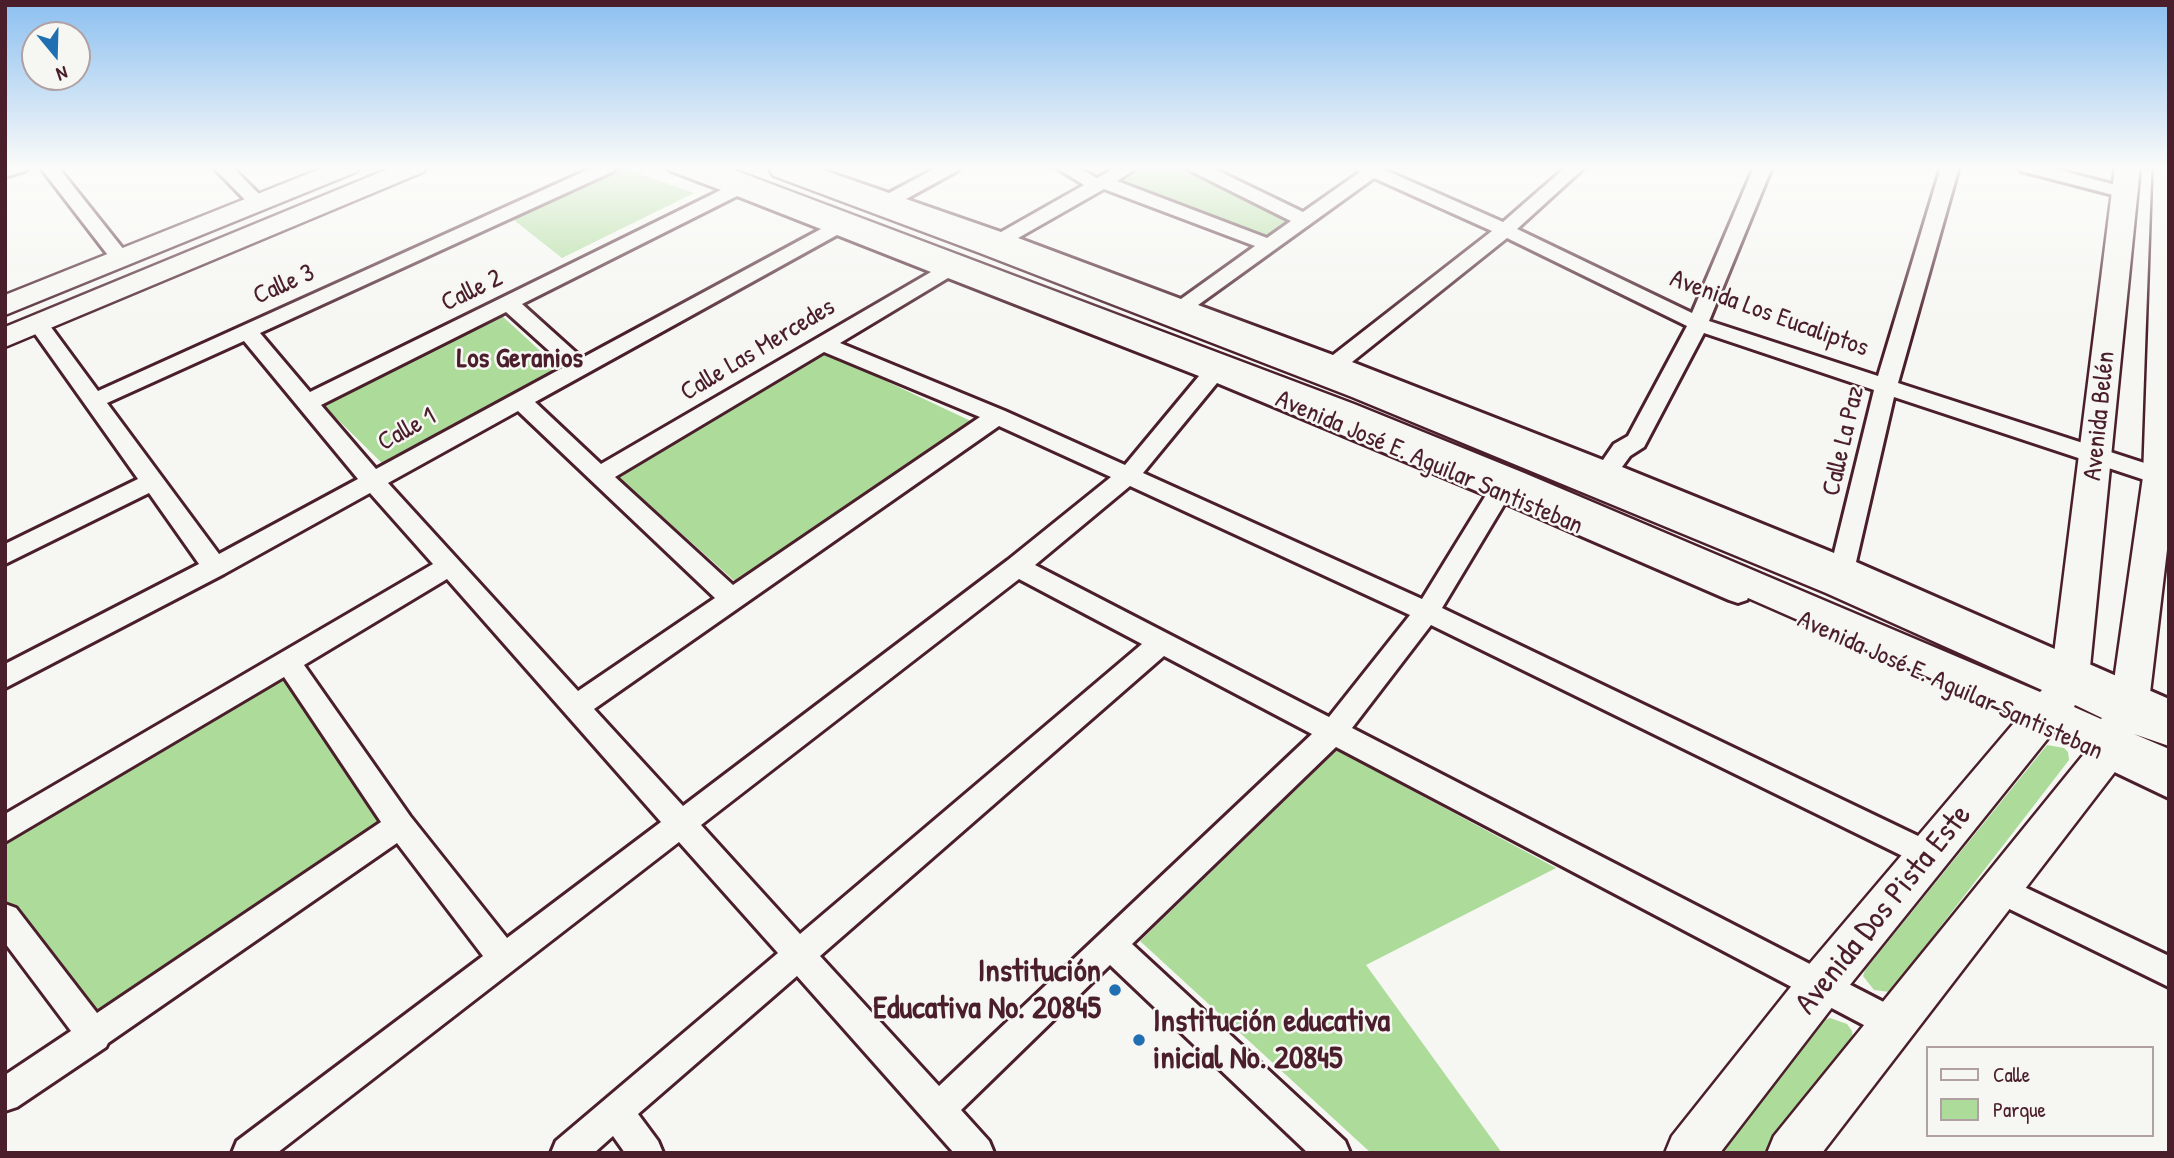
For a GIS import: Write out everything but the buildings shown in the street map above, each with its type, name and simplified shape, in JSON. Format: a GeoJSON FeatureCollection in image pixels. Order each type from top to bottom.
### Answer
{"type":"FeatureCollection","features":[{"type":"Feature","properties":{"kind":"street"},"geometry":{"type":"LineString","coordinates":[[91,221],[121,259]]}},
{"type":"Feature","properties":{"kind":"street"},"geometry":{"type":"LineString","coordinates":[[5,306],[214,221]]}},
{"type":"Feature","properties":{"kind":"street"},"geometry":{"type":"LineString","coordinates":[[5,338],[285,221]]}},
{"type":"Feature","properties":{"kind":"street","name":"Calle 3"},"geometry":{"type":"LineString","coordinates":[[96,400],[489,221]]}},
{"type":"Feature","properties":{"kind":"street","name":"Calle 2"},"geometry":{"type":"LineString","coordinates":[[308,402],[673,221]]}},
{"type":"Feature","properties":{"kind":"street","name":"Avenida José E. Aguilar Santisteban"},"geometry":{"type":"LineString","coordinates":[[815,221],[1213,373],[1500,491],[2057,696]]}},
{"type":"Feature","properties":{"kind":"street","name":"Avenida José E. Aguilar Santisteban"},"geometry":{"type":"LineString","coordinates":[[846,221],[1343,412],[1524,487],[2057,696],[2119,725],[2169,730]]}},
{"type":"Feature","properties":{"kind":"street","name":"Avenida José E. Aguilar Santisteban"},"geometry":{"type":"LineString","coordinates":[[919,221],[1363,390],[1838,583],[2119,725],[2169,768]]}},
{"type":"Feature","properties":{"kind":"street","name":"Avenida José E. Aguilar Santisteban"},"geometry":{"type":"LineString","coordinates":[[951,221],[1336,364],[1843,567],[2057,696]]}},
{"type":"Feature","properties":{"kind":"street"},"geometry":{"type":"LineString","coordinates":[[1003,239],[1034,221]]}},
{"type":"Feature","properties":{"kind":"street"},"geometry":{"type":"LineString","coordinates":[[1204,221],[1269,245]]}},
{"type":"Feature","properties":{"kind":"street"},"geometry":{"type":"LineString","coordinates":[[1182,307],[1303,221]]}},
{"type":"Feature","properties":{"kind":"street","name":"Avenida Los Eucaliptos"},"geometry":{"type":"LineString","coordinates":[[1485,221],[1698,324],[2164,479]]}},
{"type":"Feature","properties":{"kind":"street"},"geometry":{"type":"LineString","coordinates":[[1336,364],[1515,221]]}},
{"type":"Feature","properties":{"kind":"street"},"geometry":{"type":"LineString","coordinates":[[1607,471],[1622,450],[1636,441],[1698,324],[1741,221]]}},
{"type":"Feature","properties":{"kind":"street","name":"Calle La Paz"},"geometry":{"type":"LineString","coordinates":[[1843,567],[1885,386],[1934,221]]}},
{"type":"Feature","properties":{"kind":"street","name":"Avenida Belén"},"geometry":{"type":"LineString","coordinates":[[2057,696],[2095,456],[2121,221]]}},
{"type":"Feature","properties":{"kind":"street"},"geometry":{"type":"LineString","coordinates":[[1791,1153],[1998,889],[2119,725],[2164,479],[2166,221]]}},
{"type":"Feature","properties":{"kind":"street","name":"Calle 1"},"geometry":{"type":"LineString","coordinates":[[5,677],[215,567],[835,229]]}},
{"type":"Feature","properties":{"kind":"street","name":"Calle Las Mercedes"},"geometry":{"type":"LineString","coordinates":[[600,475],[944,272]]}},
{"type":"Feature","properties":{"kind":"street"},"geometry":{"type":"LineString","coordinates":[[508,303],[581,368]]}},
{"type":"Feature","properties":{"kind":"street"},"geometry":{"type":"LineString","coordinates":[[38,324],[96,400],[215,567]]}},
{"type":"Feature","properties":{"kind":"street"},"geometry":{"type":"LineString","coordinates":[[247,331],[373,481],[977,1153]]}},
{"type":"Feature","properties":{"kind":"street"},"geometry":{"type":"LineString","coordinates":[[824,344],[997,416],[1427,611],[1929,855]]}},
{"type":"Feature","properties":{"kind":"street"},"geometry":{"type":"LineString","coordinates":[[249,1153],[1017,567],[1129,475],[1213,373]]}},
{"type":"Feature","properties":{"kind":"street"},"geometry":{"type":"LineString","coordinates":[[520,401],[733,600]]}},
{"type":"Feature","properties":{"kind":"street"},"geometry":{"type":"LineString","coordinates":[[576,707],[997,416]]}},
{"type":"Feature","properties":{"kind":"street"},"geometry":{"type":"LineString","coordinates":[[1629,480],[1641,456],[1636,441]]}},
{"type":"Feature","properties":{"kind":"street"},"geometry":{"type":"LineString","coordinates":[[5,555],[154,481]]}},
{"type":"Feature","properties":{"kind":"street"},"geometry":{"type":"LineString","coordinates":[[938,1110],[1334,731],[1427,611],[1500,491]]}},
{"type":"Feature","properties":{"kind":"street"},"geometry":{"type":"LineString","coordinates":[[5,829],[449,566]]}},
{"type":"Feature","properties":{"kind":"street"},"geometry":{"type":"LineString","coordinates":[[1017,567],[1892,1023]]}},
{"type":"Feature","properties":{"kind":"street"},"geometry":{"type":"LineString","coordinates":[[568,1153],[1163,642]]}},
{"type":"Feature","properties":{"kind":"street"},"geometry":{"type":"LineString","coordinates":[[288,662],[400,825],[504,959]]}},
{"type":"Feature","properties":{"kind":"street","name":"Avenida Dos Pista Este"},"geometry":{"type":"LineString","coordinates":[[1689,1153],[1821,985],[2057,696]]}},
{"type":"Feature","properties":{"kind":"street","name":"Avenida José E. Aguilar Santisteban"},"geometry":{"type":"LineString","coordinates":[[2119,725],[2169,711]]}},
{"type":"Feature","properties":{"kind":"street","name":"Avenida José E. Aguilar Santisteban"},"geometry":{"type":"LineString","coordinates":[[2119,725],[2169,786]]}},
{"type":"Feature","properties":{"kind":"street"},"geometry":{"type":"LineString","coordinates":[[5,1095],[400,825]]}},
{"type":"Feature","properties":{"kind":"street"},"geometry":{"type":"LineString","coordinates":[[1998,889],[2169,972]]}},
{"type":"Feature","properties":{"kind":"street"},"geometry":{"type":"LineString","coordinates":[[5,918],[95,1036]]}},
{"type":"Feature","properties":{"kind":"street"},"geometry":{"type":"LineString","coordinates":[[1110,944],[1333,1153]]}},
{"type":"Feature","properties":{"kind":"street"},"geometry":{"type":"LineString","coordinates":[[616,1112],[646,1153]]}},
{"type":"Feature","properties":{"kind":"green space"},"geometry":{"type":"Polygon","coordinates":[[[515,221],[637,221],[562,258],[515,221]]]}},
{"type":"Feature","properties":{"kind":"green space"},"geometry":{"type":"Polygon","coordinates":[[[1217,221],[1293,221],[1265,239],[1217,221]]]}},
{"type":"Feature","properties":{"kind":"green space"},"geometry":{"type":"Polygon","coordinates":[[[501,315],[561,370],[384,465],[321,403],[501,315]]]}},
{"type":"Feature","properties":{"kind":"green space"},"geometry":{"type":"Polygon","coordinates":[[[824,352],[975,423],[739,585],[616,475],[824,352]]]}},
{"type":"Feature","properties":{"kind":"green space"},"geometry":{"type":"Polygon","coordinates":[[[288,662],[400,825],[95,1036],[5,918],[5,829],[288,662]]]}},
{"type":"Feature","properties":{"kind":"green space"},"geometry":{"type":"Polygon","coordinates":[[[2047,745],[2064,748],[2068,752],[2069,760],[1890,992],[1874,990],[1863,976],[1865,970],[2047,745]]]}},
{"type":"Feature","properties":{"kind":"green space"},"geometry":{"type":"Polygon","coordinates":[[[1337,750],[1556,868],[1366,965],[1502,1153],[1371,1153],[1140,941],[1337,750]]]}},
{"type":"Feature","properties":{"kind":"green space"},"geometry":{"type":"Polygon","coordinates":[[[1830,1018],[1847,1024],[1853,1039],[1766,1153],[1719,1153],[1825,1020],[1830,1018]]]}},
{"type":"Feature","properties":{"kind":"place","name":"Institución Educativa No. 20845"},"geometry":{"type":"Point","coordinates":[1115,990]}},
{"type":"Feature","properties":{"kind":"place","name":"Institución educativa inicial No. 20845"},"geometry":{"type":"Point","coordinates":[1139,1040]}},
{"type":"Feature","properties":{"kind":"district","name":"Los Geranios"},"geometry":{"type":"Point","coordinates":[520,360]}}]}
